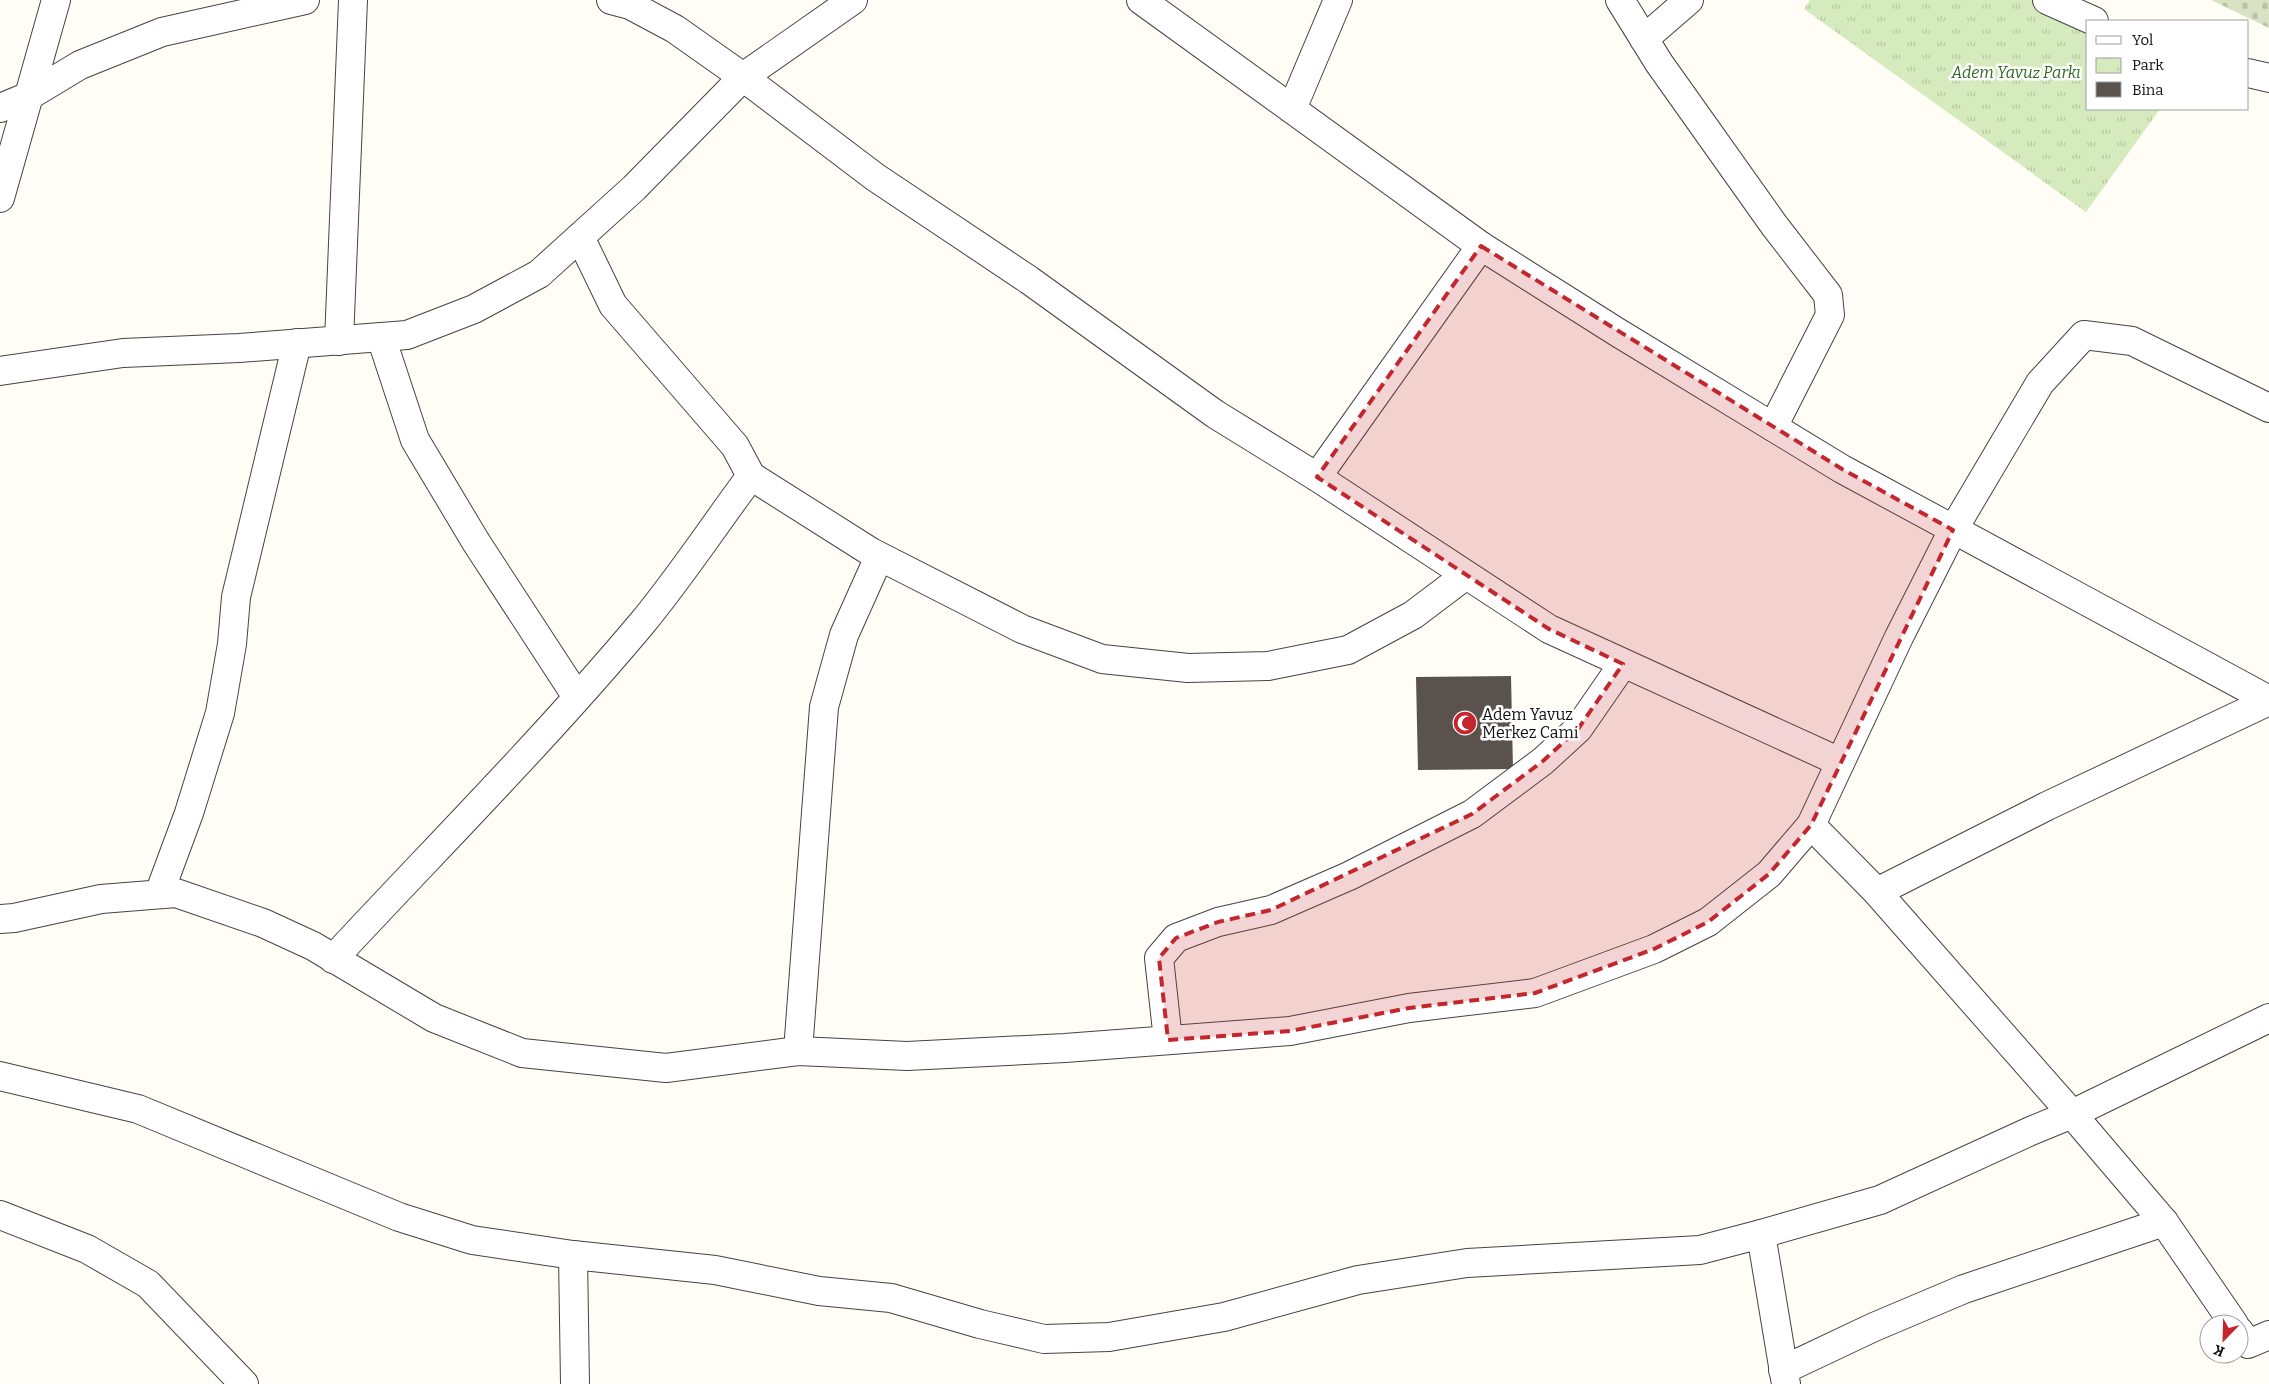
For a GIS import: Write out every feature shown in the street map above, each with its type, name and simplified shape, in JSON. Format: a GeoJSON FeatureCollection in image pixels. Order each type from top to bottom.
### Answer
{"type":"FeatureCollection","features":[{"type":"Feature","properties":{"kind":"street"},"geometry":{"type":"LineString","coordinates":[[0,198],[27,97],[56,0]]}},
{"type":"Feature","properties":{"kind":"street"},"geometry":{"type":"LineString","coordinates":[[0,108],[27,97],[80,64],[162,32],[305,0]]}},
{"type":"Feature","properties":{"kind":"street"},"geometry":{"type":"LineString","coordinates":[[339,341],[353,0]]}},
{"type":"Feature","properties":{"kind":"street"},"geometry":{"type":"LineString","coordinates":[[0,371],[123,353],[339,341],[407,335],[474,309],[539,274],[634,188],[743,77],[853,0]]}},
{"type":"Feature","properties":{"kind":"street"},"geometry":{"type":"LineString","coordinates":[[1141,0],[1480,246],[1842,469],[2269,700]]}},
{"type":"Feature","properties":{"kind":"street"},"geometry":{"type":"LineString","coordinates":[[1292,109],[1338,0]]}},
{"type":"Feature","properties":{"kind":"street"},"geometry":{"type":"LineString","coordinates":[[1620,0],[1644,38],[1774,225],[1828,295],[1830,315],[1773,427]]}},
{"type":"Feature","properties":{"kind":"street"},"geometry":{"type":"LineString","coordinates":[[1644,38],[1689,0]]}},
{"type":"Feature","properties":{"kind":"street"},"geometry":{"type":"LineString","coordinates":[[2047,0],[2092,20]]}},
{"type":"Feature","properties":{"kind":"street"},"geometry":{"type":"LineString","coordinates":[[625,2],[675,29],[743,77],[875,177],[1029,280],[1215,414],[1317,478],[1549,630],[1840,762]]}},
{"type":"Feature","properties":{"kind":"street"},"geometry":{"type":"LineString","coordinates":[[2249,72],[2269,78]]}},
{"type":"Feature","properties":{"kind":"street"},"geometry":{"type":"LineString","coordinates":[[580,238],[613,305],[735,446],[751,476],[879,556],[1022,629],[1102,659],[1188,668],[1268,666],[1348,650],[1413,615],[1466,575]]}},
{"type":"Feature","properties":{"kind":"street"},"geometry":{"type":"LineString","coordinates":[[1317,478],[1480,246]]}},
{"type":"Feature","properties":{"kind":"street"},"geometry":{"type":"LineString","coordinates":[[0,919],[14,918],[101,899],[176,893],[263,923],[314,946],[434,1018],[522,1053],[666,1068],[798,1051],[907,1056],[1290,1031],[1410,1008],[1536,993],[1654,949],[1708,922],[1769,874],[1810,825],[1953,530],[2040,383],[2084,335],[2132,341],[2269,408]]}},
{"type":"Feature","properties":{"kind":"street"},"geometry":{"type":"LineString","coordinates":[[381,337],[415,440],[476,542],[577,697]]}},
{"type":"Feature","properties":{"kind":"street"},"geometry":{"type":"LineString","coordinates":[[159,894],[189,813],[220,713],[232,644],[236,597],[298,343]]}},
{"type":"Feature","properties":{"kind":"street"},"geometry":{"type":"LineString","coordinates":[[333,959],[450,833],[528,754],[644,620],[751,476]]}},
{"type":"Feature","properties":{"kind":"street"},"geometry":{"type":"LineString","coordinates":[[798,1051],[824,708],[844,635],[879,556]]}},
{"type":"Feature","properties":{"kind":"street"},"geometry":{"type":"LineString","coordinates":[[1168,1040],[1159,958],[1176,938],[1218,922],[1271,910],[1349,876],[1472,814],[1543,761],[1578,729],[1623,664]]}},
{"type":"Feature","properties":{"kind":"street"},"geometry":{"type":"LineString","coordinates":[[1877,892],[2038,810],[2269,700]]}},
{"type":"Feature","properties":{"kind":"street"},"geometry":{"type":"LineString","coordinates":[[1810,825],[1877,892],[2072,1114],[2164,1222],[2227,1314]]}},
{"type":"Feature","properties":{"kind":"street"},"geometry":{"type":"LineString","coordinates":[[0,1076],[138,1109],[399,1217],[472,1240],[572,1254],[715,1270],[819,1292],[891,1298],[980,1324],[1044,1339],[1109,1337],[1224,1318],[1358,1280],[1466,1263],[1700,1250],[1880,1200],[2072,1114],[2269,1018]]}},
{"type":"Feature","properties":{"kind":"street"},"geometry":{"type":"LineString","coordinates":[[0,1215],[86,1249],[148,1284],[244,1384]]}},
{"type":"Feature","properties":{"kind":"street"},"geometry":{"type":"LineString","coordinates":[[1761,1234],[1785,1377],[1874,1327],[1964,1289],[2164,1222]]}},
{"type":"Feature","properties":{"kind":"street"},"geometry":{"type":"LineString","coordinates":[[572,1254],[575,1384]]}},
{"type":"Feature","properties":{"kind":"street"},"geometry":{"type":"LineString","coordinates":[[2249,1344],[2269,1335]]}},
{"type":"Feature","properties":{"kind":"highlighted area"},"geometry":{"type":"Polygon","coordinates":[[[1481,246],[1842,469],[1953,530],[1811,825],[1769,874],[1708,922],[1654,949],[1535,993],[1409,1008],[1290,1031],[1168,1040],[1159,958],[1176,938],[1218,922],[1271,910],[1472,814],[1543,761],[1578,729],[1623,664],[1549,629],[1317,477],[1481,246]]]}},
{"type":"Feature","properties":{"kind":"green space","name":"Adem Yavuz Parkı"},"geometry":{"type":"Polygon","coordinates":[[[1810,0],[2058,0],[2087,20],[2086,110],[2159,110],[2086,212],[1804,9],[1810,0]]]}},
{"type":"Feature","properties":{"kind":"green space"},"geometry":{"type":"Polygon","coordinates":[[[2211,0],[2269,0],[2269,28],[2211,0]]]}},
{"type":"Feature","properties":{"kind":"building","name":"Adem Yavuz Merkez Cami"},"geometry":{"type":"Polygon","coordinates":[[[1511,676],[1513,769],[1418,770],[1416,677],[1511,676]]]}},
{"type":"Feature","properties":{"kind":"place","name":"Adem Yavuz Merkez Cami"},"geometry":{"type":"Point","coordinates":[1465,723]}}]}
